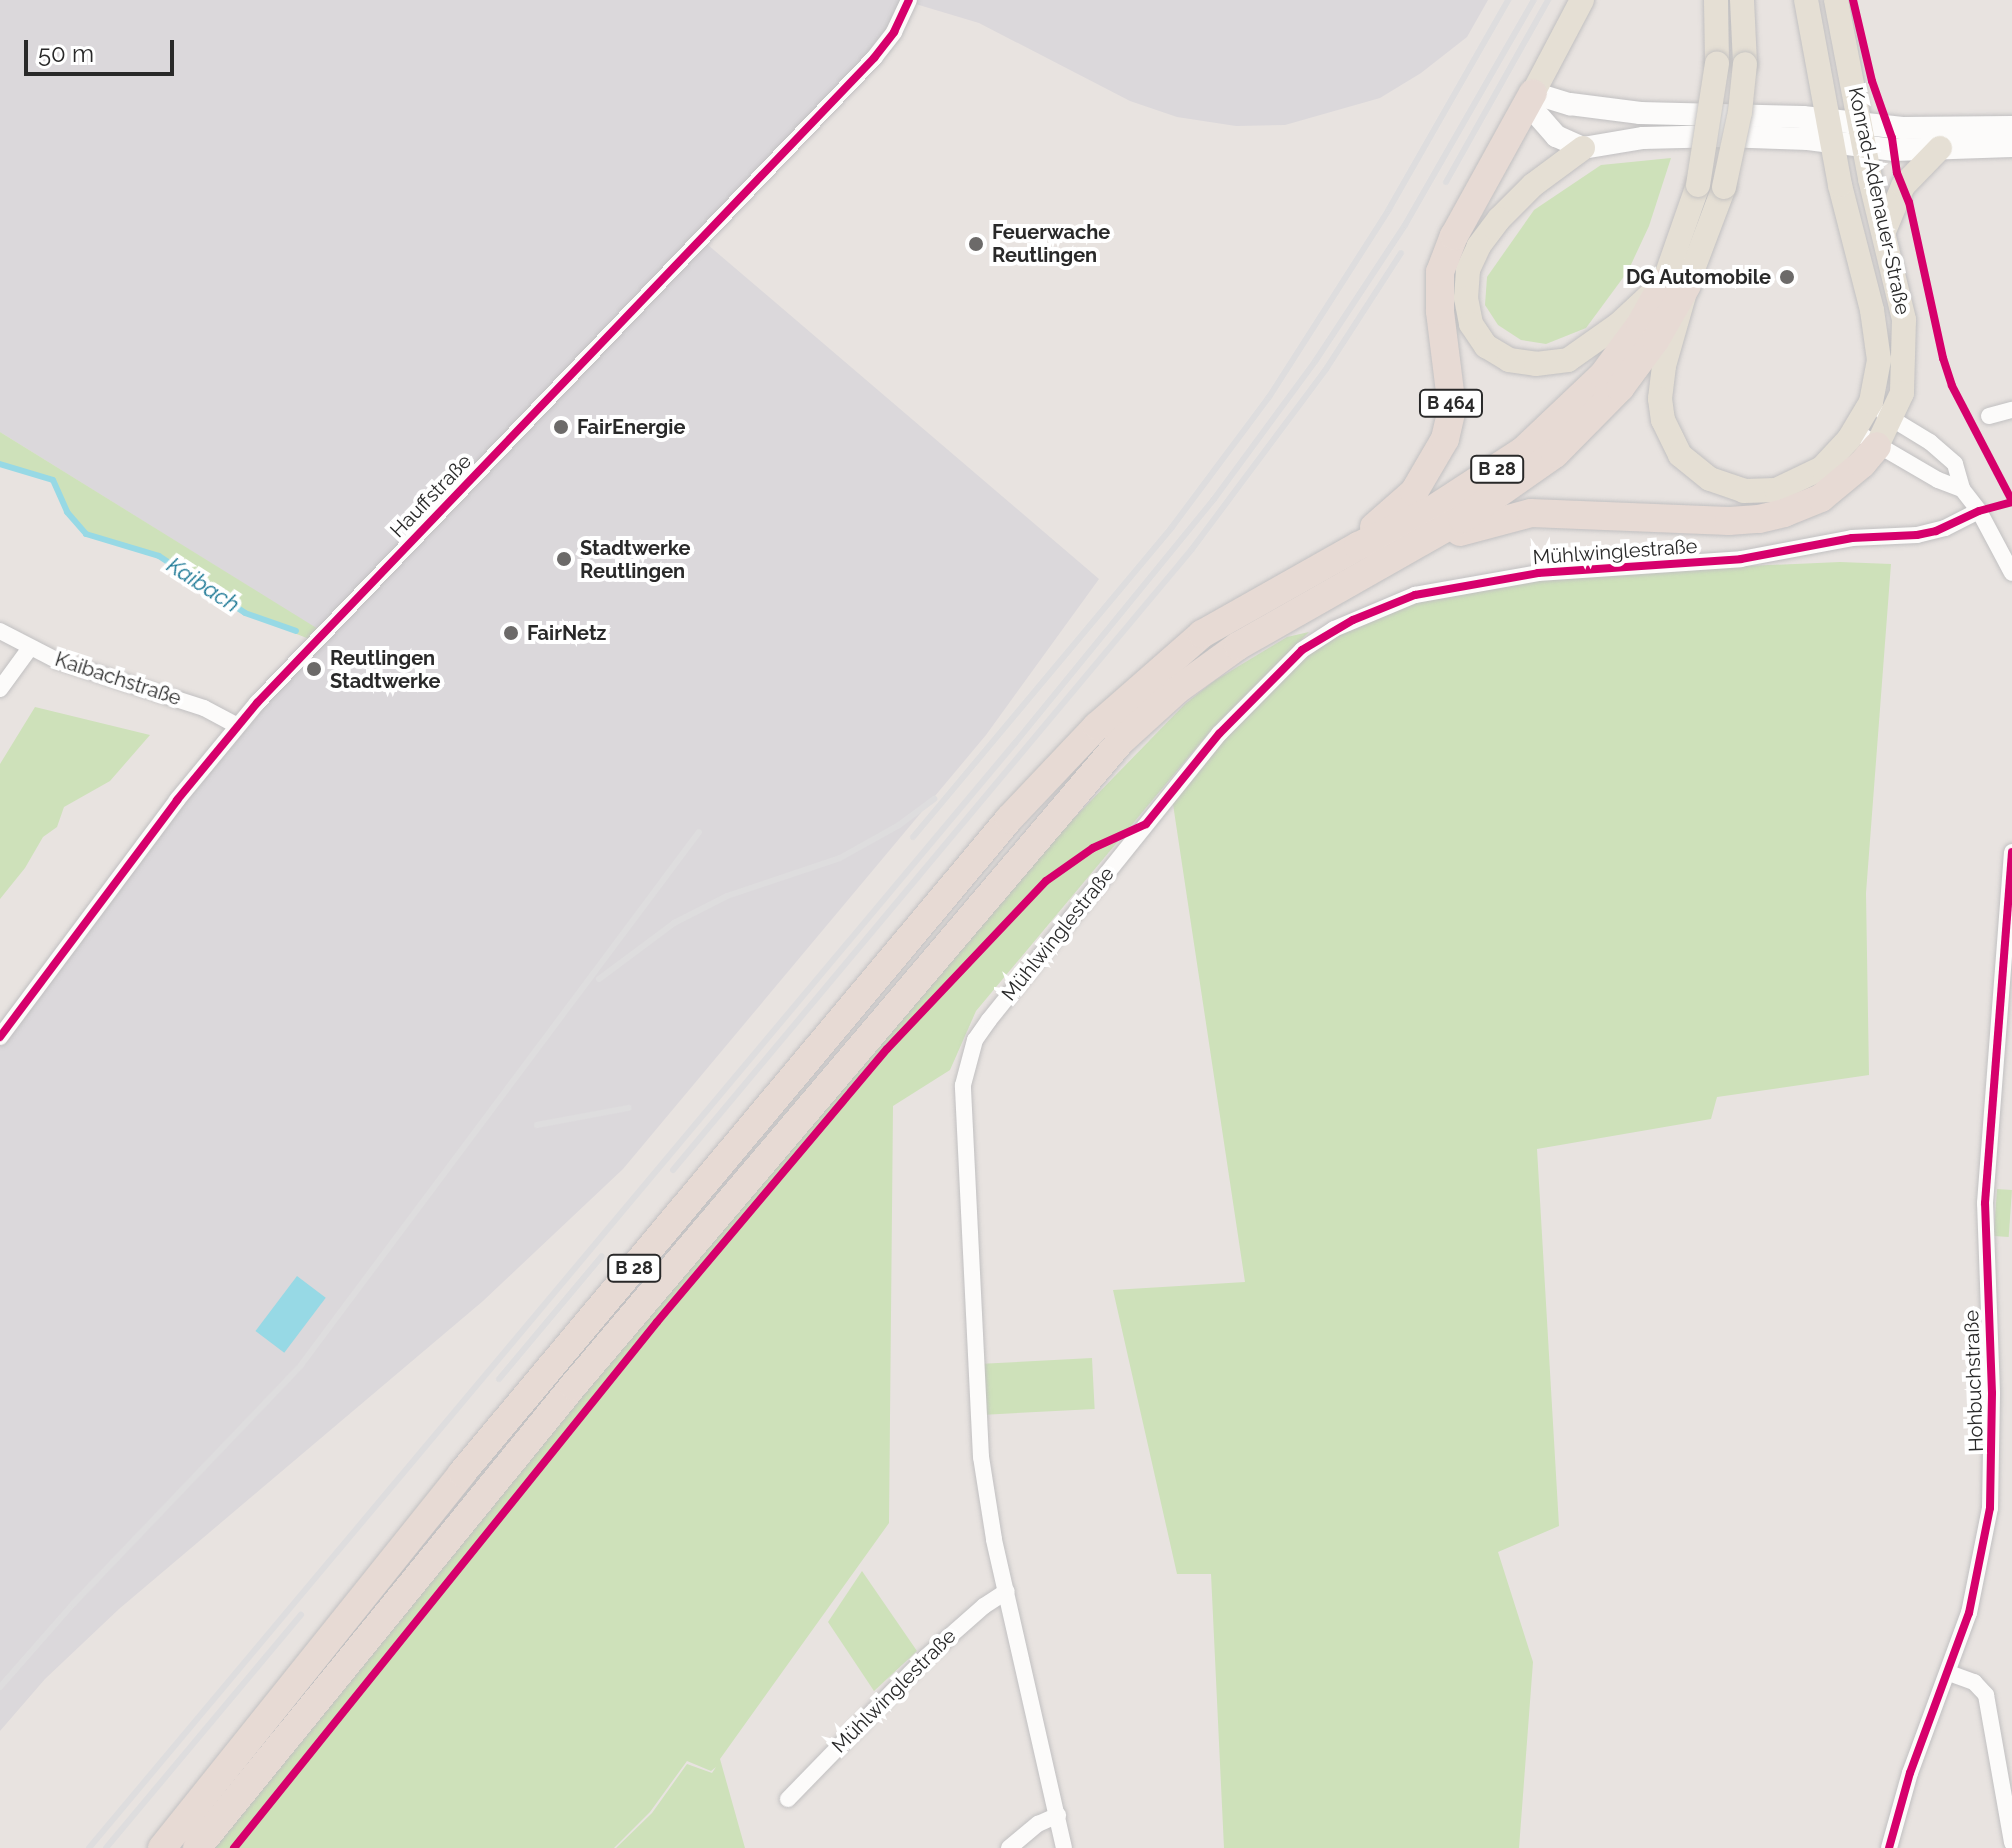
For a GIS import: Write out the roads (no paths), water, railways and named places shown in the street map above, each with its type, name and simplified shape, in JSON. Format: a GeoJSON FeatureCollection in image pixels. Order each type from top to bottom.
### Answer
{"type":"FeatureCollection","features":[{"type":"Feature","properties":{"kind":"highway","name":"B 464"},"geometry":{"type":"LineString","coordinates":[[1358,546],[1381,520],[1414,492],[1445,439],[1452,408],[1440,311],[1440,272],[1454,236],[1530,98]]}},
{"type":"Feature","properties":{"kind":"highway","name":"B 28"},"geometry":{"type":"LineString","coordinates":[[162,1848],[453,1485],[1009,819],[1097,726],[1202,634],[1463,491],[1551,427],[1625,348],[1675,283]]}},
{"type":"Feature","properties":{"kind":"highway","name":"B 28"},"geometry":{"type":"LineString","coordinates":[[197,1848],[553,1409],[1120,742],[1177,690],[1238,646],[1411,549],[1510,488],[1588,423],[1639,363],[1675,283]]}},
{"type":"Feature","properties":{"kind":"highway"},"geometry":{"type":"LineString","coordinates":[[1411,549],[1495,520],[1531,513],[1729,521],[1771,516],[1802,507],[1832,491],[1862,464],[1865,438]]}},
{"type":"Feature","properties":{"kind":"main road","name":"B 464"},"geometry":{"type":"LineString","coordinates":[[1530,98],[1582,0]]}},
{"type":"Feature","properties":{"kind":"main road","name":"B 28"},"geometry":{"type":"LineString","coordinates":[[1675,283],[1698,185],[1717,63],[1716,0]]}},
{"type":"Feature","properties":{"kind":"main road","name":"B 28"},"geometry":{"type":"LineString","coordinates":[[1675,283],[1724,187],[1740,112],[1745,64],[1742,0]]}},
{"type":"Feature","properties":{"kind":"main road","name":"Konrad-Adenauer-Straße"},"geometry":{"type":"LineString","coordinates":[[1806,0],[1840,185],[1877,339],[1876,382],[1868,407],[1865,438]]}},
{"type":"Feature","properties":{"kind":"main road","name":"Konrad-Adenauer-Straße"},"geometry":{"type":"LineString","coordinates":[[1836,0],[1862,135],[1900,293],[1906,343],[1902,393],[1892,418],[1865,438]]}},
{"type":"Feature","properties":{"kind":"main road"},"geometry":{"type":"LineString","coordinates":[[1583,148],[1533,185],[1499,219],[1479,246],[1468,270],[1466,298],[1471,324],[1486,346],[1509,360],[1536,364],[1568,360],[1675,283]]}},
{"type":"Feature","properties":{"kind":"main road"},"geometry":{"type":"LineString","coordinates":[[1884,231],[1903,186],[1940,148]]}},
{"type":"Feature","properties":{"kind":"main road"},"geometry":{"type":"LineString","coordinates":[[1675,283],[1660,399],[1669,438],[1693,468],[1727,487],[1744,491],[1776,490],[1822,468],[1865,438]]}},
{"type":"Feature","properties":{"kind":"street","name":"Hauffstraße"},"geometry":{"type":"LineString","coordinates":[[0,1037],[238,726],[323,632],[874,58],[894,32],[909,0]]}},
{"type":"Feature","properties":{"kind":"street"},"geometry":{"type":"LineString","coordinates":[[1530,98],[1556,136],[1583,148],[1643,138],[1831,131]]}},
{"type":"Feature","properties":{"kind":"street"},"geometry":{"type":"LineString","coordinates":[[1530,98],[1640,113],[1862,135],[1902,128],[2012,127]]}},
{"type":"Feature","properties":{"kind":"street"},"geometry":{"type":"LineString","coordinates":[[1862,135],[1894,150],[2012,146]]}},
{"type":"Feature","properties":{"kind":"street"},"geometry":{"type":"LineString","coordinates":[[1868,407],[1930,442],[1955,464],[1962,489],[1979,511],[2012,573]]}},
{"type":"Feature","properties":{"kind":"street"},"geometry":{"type":"LineString","coordinates":[[1989,416],[2012,410]]}},
{"type":"Feature","properties":{"kind":"street"},"geometry":{"type":"LineString","coordinates":[[1865,438],[1946,484],[1962,489]]}},
{"type":"Feature","properties":{"kind":"street","name":"Mühlwinglestraße"},"geometry":{"type":"LineString","coordinates":[[1064,1848],[981,1457],[963,1112],[969,1059],[975,1040],[998,1007],[1219,734],[1302,650],[1334,629],[1415,595],[1538,573],[1763,557],[1832,541],[1917,535],[1945,528],[1979,511]]}},
{"type":"Feature","properties":{"kind":"street","name":"Kaibachstraße"},"geometry":{"type":"LineString","coordinates":[[0,631],[30,648],[74,666],[204,708],[238,726]]}},
{"type":"Feature","properties":{"kind":"street"},"geometry":{"type":"LineString","coordinates":[[0,689],[30,648]]}},
{"type":"Feature","properties":{"kind":"street","name":"Hohbuchstraße"},"geometry":{"type":"LineString","coordinates":[[1889,1848],[1910,1773],[1969,1613],[1990,1508],[1992,1393],[1985,1203],[2012,852]]}},
{"type":"Feature","properties":{"kind":"street","name":"Mühlwinglestraße"},"geometry":{"type":"LineString","coordinates":[[788,1799],[925,1658],[975,1613],[1007,1591]]}},
{"type":"Feature","properties":{"kind":"street"},"geometry":{"type":"LineString","coordinates":[[1949,1673],[1974,1682],[1986,1695],[2012,1843]]}},
{"type":"Feature","properties":{"kind":"street"},"geometry":{"type":"LineString","coordinates":[[1009,1848],[1038,1824],[1058,1815]]}},
{"type":"Feature","properties":{"kind":"water"},"geometry":{"type":"Polygon","coordinates":[[[297,1276],[326,1298],[284,1353],[255,1331],[297,1276]]]}},
{"type":"Feature","properties":{"kind":"waterway","name":"Kaibach"},"geometry":{"type":"LineString","coordinates":[[0,464],[53,480],[67,512],[86,534],[159,556],[245,613],[296,631]]}},
{"type":"Feature","properties":{"kind":"railway"},"geometry":{"type":"LineString","coordinates":[[913,837],[1172,527],[1269,397],[1389,209],[1508,0]]}},
{"type":"Feature","properties":{"kind":"railway"},"geometry":{"type":"LineString","coordinates":[[89,1848],[1015,743],[1214,499],[1316,360],[1405,225],[1534,0]]}},
{"type":"Feature","properties":{"kind":"railway"},"geometry":{"type":"LineString","coordinates":[[1446,182],[1548,0]]}},
{"type":"Feature","properties":{"kind":"railway"},"geometry":{"type":"LineString","coordinates":[[673,1170],[1192,549],[1326,369],[1401,253]]}},
{"type":"Feature","properties":{"kind":"railway"},"geometry":{"type":"LineString","coordinates":[[599,979],[674,923],[727,896],[840,858],[899,825],[934,799]]}},
{"type":"Feature","properties":{"kind":"railway"},"geometry":{"type":"LineString","coordinates":[[0,1687],[73,1604],[301,1365],[699,832]]}},
{"type":"Feature","properties":{"kind":"railway"},"geometry":{"type":"LineString","coordinates":[[537,1125],[628,1108]]}},
{"type":"Feature","properties":{"kind":"railway"},"geometry":{"type":"LineString","coordinates":[[499,1379],[602,1256]]}},
{"type":"Feature","properties":{"kind":"railway"},"geometry":{"type":"LineString","coordinates":[[106,1848],[301,1615]]}},
{"type":"Feature","properties":{"kind":"place","name":"Feuerwache Reutlingen"},"geometry":{"type":"Point","coordinates":[976,244]}},
{"type":"Feature","properties":{"kind":"place","name":"DG Automobile"},"geometry":{"type":"Point","coordinates":[1787,277]}},
{"type":"Feature","properties":{"kind":"place","name":"FairEnergie"},"geometry":{"type":"Point","coordinates":[561,427]}},
{"type":"Feature","properties":{"kind":"place","name":"Stadtwerke Reutlingen"},"geometry":{"type":"Point","coordinates":[564,559]}},
{"type":"Feature","properties":{"kind":"place","name":"FairNetz"},"geometry":{"type":"Point","coordinates":[511,633]}},
{"type":"Feature","properties":{"kind":"place","name":"Reutlingen Stadtwerke"},"geometry":{"type":"Point","coordinates":[314,669]}}]}
